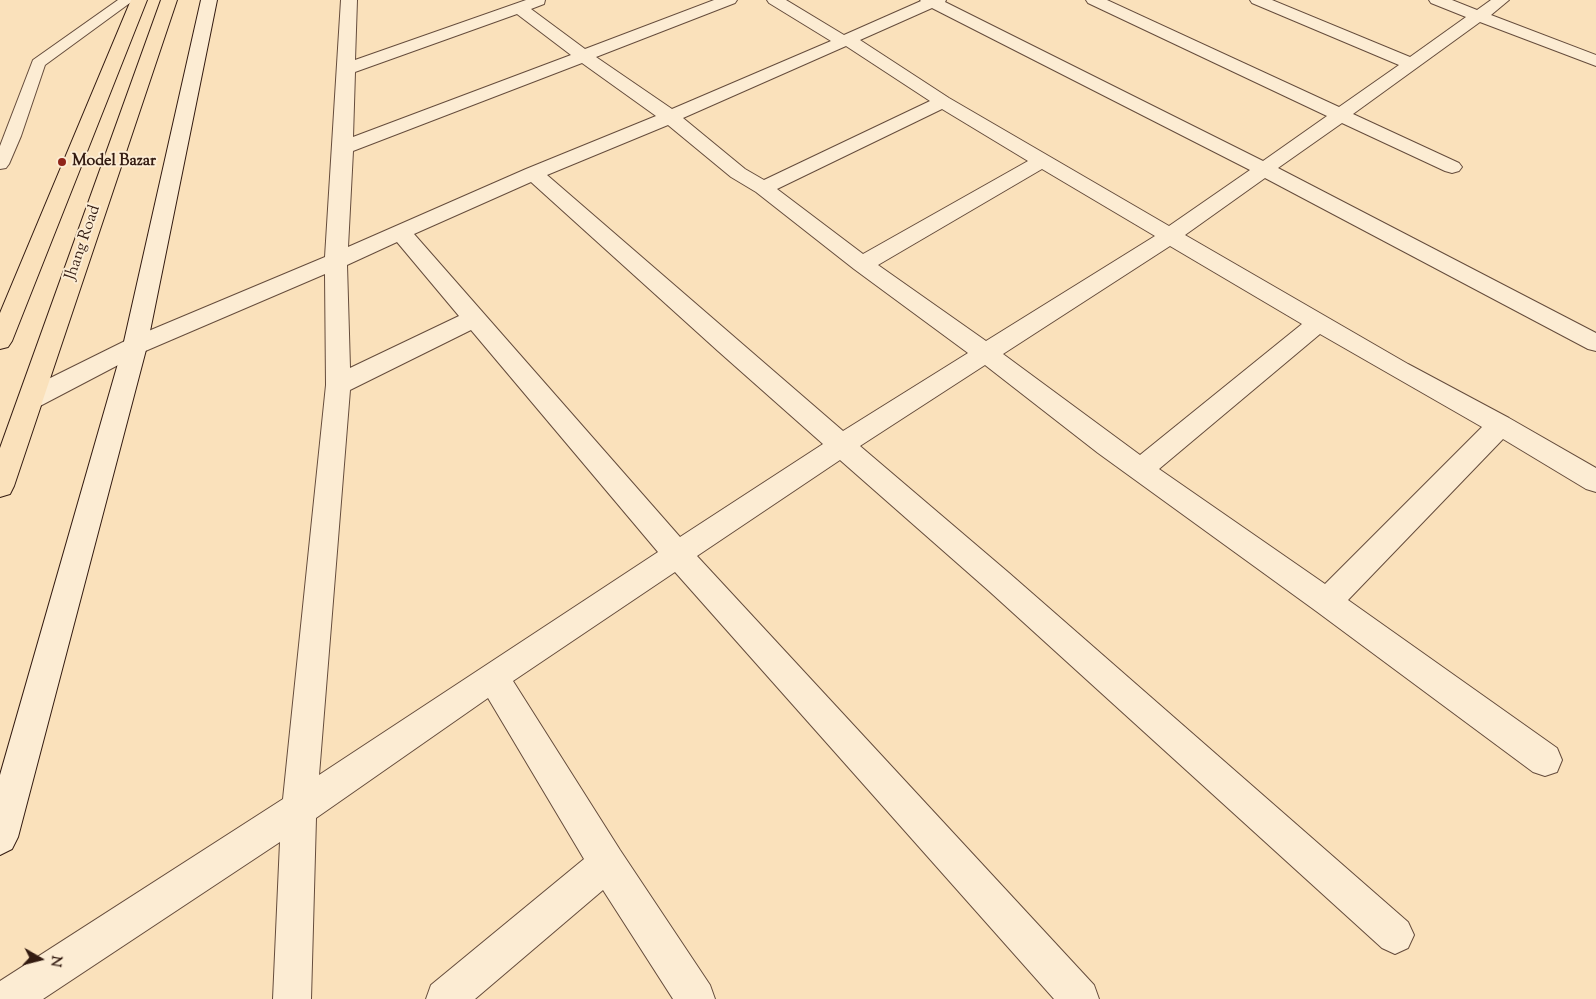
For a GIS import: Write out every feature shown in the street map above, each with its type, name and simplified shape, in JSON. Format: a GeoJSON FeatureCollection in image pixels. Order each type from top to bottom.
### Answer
{"type":"FeatureCollection","features":[{"type":"Feature","properties":{"kind":"highway","name":"Jhang Road"},"geometry":{"type":"LineString","coordinates":[[0,341],[139,0]]}},
{"type":"Feature","properties":{"kind":"highway","name":"Jhang Road"},"geometry":{"type":"LineString","coordinates":[[0,486],[169,0]]}},
{"type":"Feature","properties":{"kind":"highway"},"geometry":{"type":"LineString","coordinates":[[125,35],[158,29]]}},
{"type":"Feature","properties":{"kind":"street"},"geometry":{"type":"LineString","coordinates":[[0,837],[135,346],[208,0]]}},
{"type":"Feature","properties":{"kind":"street"},"geometry":{"type":"LineString","coordinates":[[343,148],[585,57],[729,0]]}},
{"type":"Feature","properties":{"kind":"street"},"geometry":{"type":"LineString","coordinates":[[775,0],[845,40],[943,102],[1170,236],[1399,370],[1500,425],[1596,481]]}},
{"type":"Feature","properties":{"kind":"street"},"geometry":{"type":"LineString","coordinates":[[1094,0],[1452,167]]}},
{"type":"Feature","properties":{"kind":"street"},"geometry":{"type":"LineString","coordinates":[[1258,0],[1410,63]]}},
{"type":"Feature","properties":{"kind":"street"},"geometry":{"type":"LineString","coordinates":[[1437,0],[1596,61]]}},
{"type":"Feature","properties":{"kind":"street"},"geometry":{"type":"LineString","coordinates":[[8,999],[299,810],[493,676],[842,445],[1170,236],[1410,63],[1501,0]]}},
{"type":"Feature","properties":{"kind":"street"},"geometry":{"type":"LineString","coordinates":[[292,999],[299,810],[338,385],[336,260],[351,1]]}},
{"type":"Feature","properties":{"kind":"street"},"geometry":{"type":"LineString","coordinates":[[31,399],[135,346],[533,173],[670,117],[933,1],[1264,168],[1596,343]]}},
{"type":"Feature","properties":{"kind":"street"},"geometry":{"type":"LineString","coordinates":[[347,69],[531,4],[585,57],[670,117],[738,173],[763,188],[862,264],[987,354],[1106,446],[1327,602],[1545,760]]}},
{"type":"Feature","properties":{"kind":"street"},"geometry":{"type":"LineString","coordinates":[[763,188],[943,102]]}},
{"type":"Feature","properties":{"kind":"street"},"geometry":{"type":"LineString","coordinates":[[862,264],[1042,161]]}},
{"type":"Feature","properties":{"kind":"street"},"geometry":{"type":"LineString","coordinates":[[533,173],[1395,935]]}},
{"type":"Feature","properties":{"kind":"street"},"geometry":{"type":"LineString","coordinates":[[400,232],[677,554],[1080,999]]}},
{"type":"Feature","properties":{"kind":"street"},"geometry":{"type":"LineString","coordinates":[[338,385],[474,318]]}},
{"type":"Feature","properties":{"kind":"street"},"geometry":{"type":"LineString","coordinates":[[1141,469],[1319,322]]}},
{"type":"Feature","properties":{"kind":"street"},"geometry":{"type":"LineString","coordinates":[[1327,602],[1500,425]]}},
{"type":"Feature","properties":{"kind":"street"},"geometry":{"type":"LineString","coordinates":[[493,676],[607,863],[696,999]]}},
{"type":"Feature","properties":{"kind":"street"},"geometry":{"type":"LineString","coordinates":[[446,999],[607,863]]}},
{"type":"Feature","properties":{"kind":"lane"},"geometry":{"type":"LineString","coordinates":[[0,164],[7,139],[38,63],[127,0]]}},
{"type":"Feature","properties":{"kind":"place","name":"Model Bazar"},"geometry":{"type":"Point","coordinates":[62,162]}}]}
